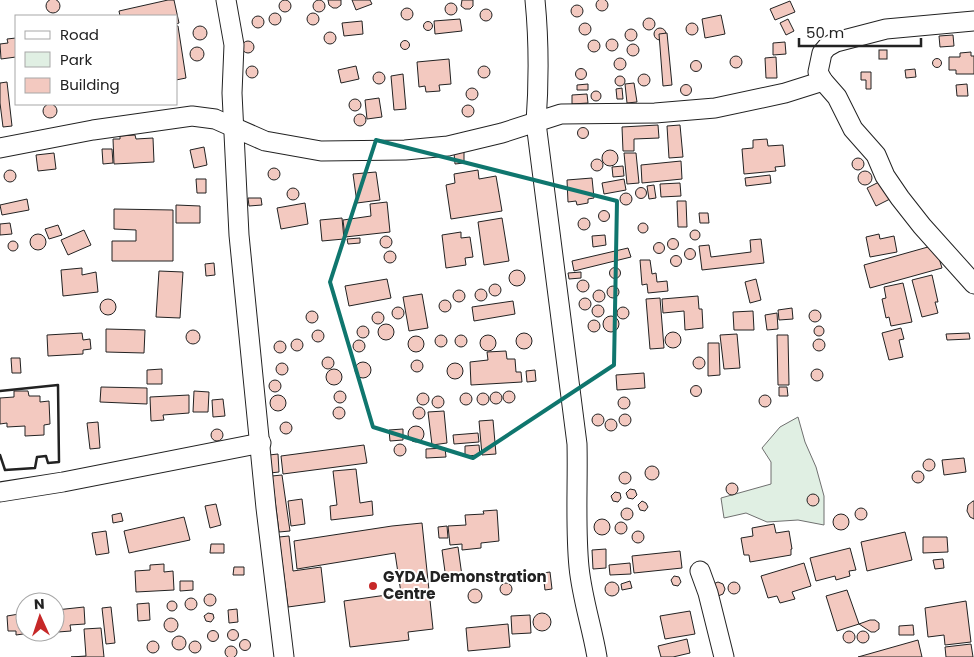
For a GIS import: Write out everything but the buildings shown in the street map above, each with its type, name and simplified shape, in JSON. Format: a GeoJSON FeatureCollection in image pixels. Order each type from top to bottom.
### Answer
{"type":"FeatureCollection","features":[{"type":"Feature","properties":{"kind":"street"},"geometry":{"type":"LineString","coordinates":[[226,0],[234,45],[232,93],[239,235],[267,517],[284,657]]}},
{"type":"Feature","properties":{"kind":"street"},"geometry":{"type":"LineString","coordinates":[[535,0],[539,64],[536,122],[577,444],[579,566],[585,606],[597,657]]}},
{"type":"Feature","properties":{"kind":"street"},"geometry":{"type":"LineString","coordinates":[[974,21],[886,30],[836,42],[827,47],[822,53],[818,72],[822,81],[836,97],[854,130],[876,156],[900,198],[922,226],[974,284]]}},
{"type":"Feature","properties":{"kind":"street"},"geometry":{"type":"LineString","coordinates":[[0,148],[93,130],[192,116],[215,119],[265,141],[321,151],[405,150],[448,146],[561,114],[655,113],[715,108],[785,93],[822,81]]}},
{"type":"Feature","properties":{"kind":"street"},"geometry":{"type":"LineString","coordinates":[[0,492],[63,482],[261,443]]}},
{"type":"Feature","properties":{"kind":"street"},"geometry":{"type":"LineString","coordinates":[[700,571],[708,593],[724,657]]}},
{"type":"Feature","properties":{"kind":"highlighted area"},"geometry":{"type":"Polygon","coordinates":[[[376,140],[617,201],[614,365],[473,458],[373,427],[330,282],[376,140]]]}},
{"type":"Feature","properties":{"kind":"green space"},"geometry":{"type":"Polygon","coordinates":[[[798,417],[824,496],[824,525],[798,520],[767,522],[746,513],[724,518],[721,498],[771,484],[771,462],[762,448],[780,427],[798,417]]]}},
{"type":"Feature","properties":{"kind":"wall"},"geometry":{"type":"LineString","coordinates":[[0,391],[58,385],[59,462],[48,463],[46,456],[37,457],[35,468],[5,470],[0,455]]}},
{"type":"Feature","properties":{"kind":"place","name":"GYDA Demonstration Centre"},"geometry":{"type":"Point","coordinates":[373,586]}}]}
